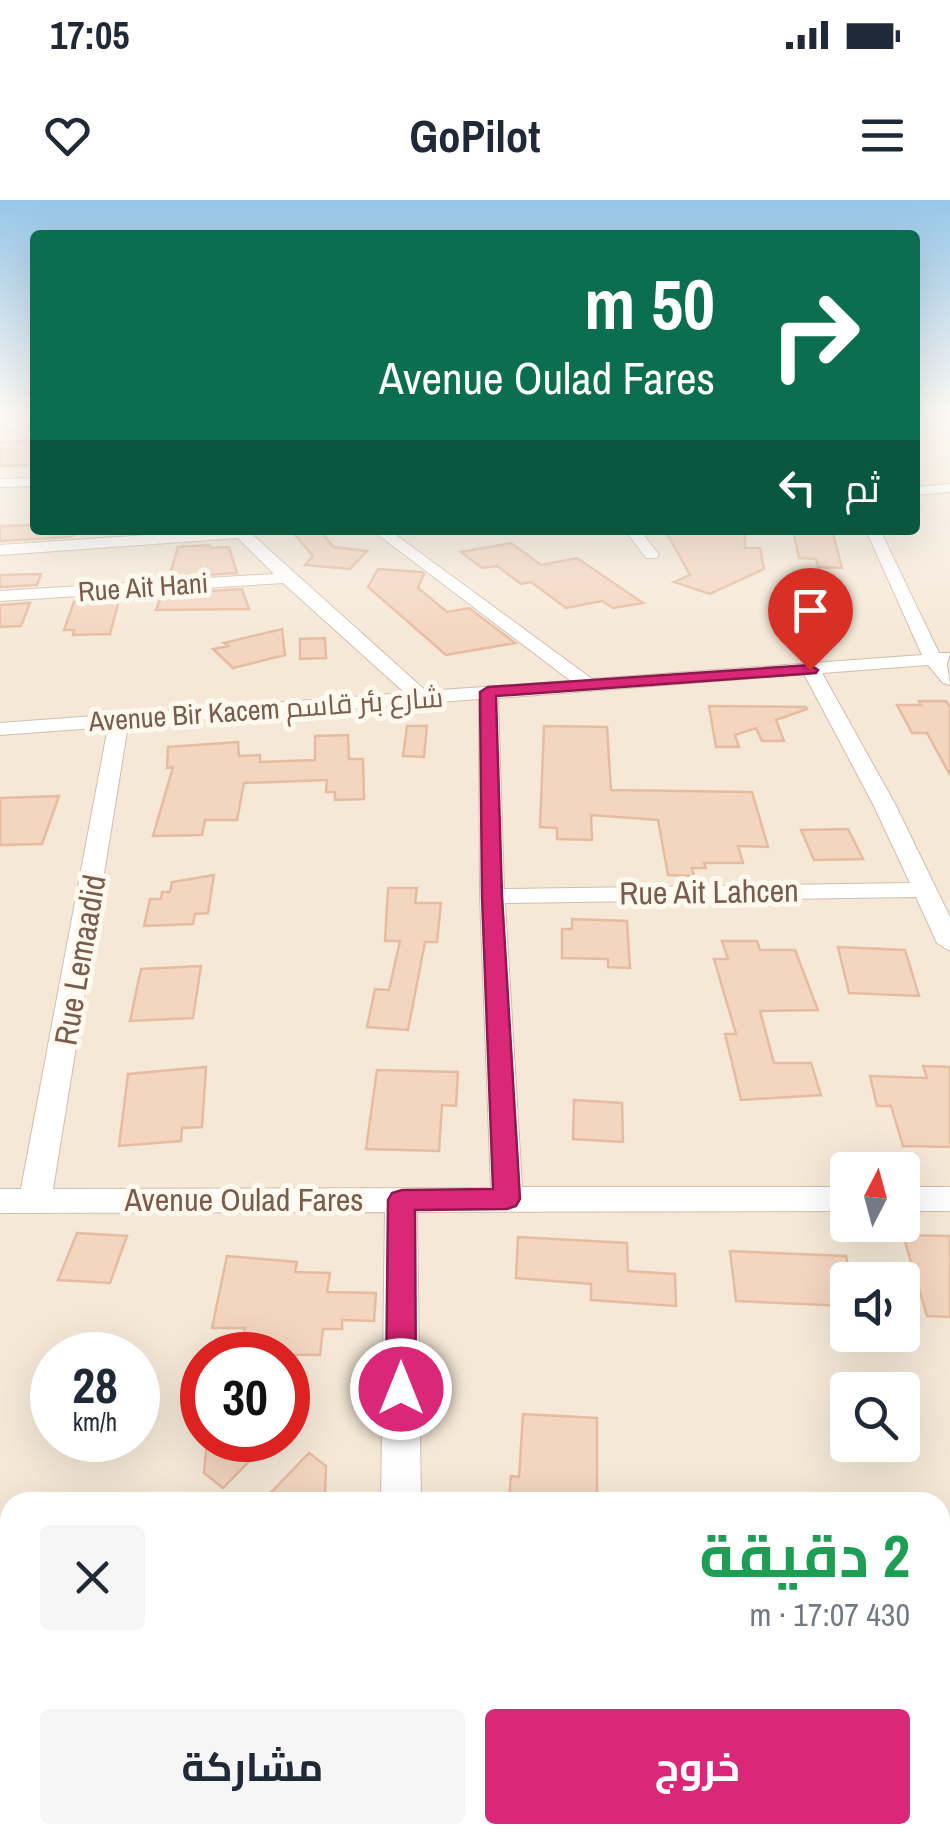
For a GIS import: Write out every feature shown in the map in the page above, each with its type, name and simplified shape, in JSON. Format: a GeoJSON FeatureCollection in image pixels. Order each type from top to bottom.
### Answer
{"type":"FeatureCollection","features":[{"type":"Feature","properties":{"kind":"street","name":"Rue Ait Hani"},"geometry":{"type":"LineString","coordinates":[[0,550],[201,535]]}},
{"type":"Feature","properties":{"kind":"street"},"geometry":{"type":"LineString","coordinates":[[244,535],[421,696]]}},
{"type":"Feature","properties":{"kind":"street"},"geometry":{"type":"LineString","coordinates":[[386,535],[587,684]]}},
{"type":"Feature","properties":{"kind":"street"},"geometry":{"type":"LineString","coordinates":[[636,535],[651,555]]}},
{"type":"Feature","properties":{"kind":"street"},"geometry":{"type":"LineString","coordinates":[[875,535],[950,679]]}},
{"type":"Feature","properties":{"kind":"street","name":"Rue Ait Hani"},"geometry":{"type":"LineString","coordinates":[[0,596],[287,578]]}},
{"type":"Feature","properties":{"kind":"street","name":"Avenue Bir Kacem شارع بئر قاسم"},"geometry":{"type":"LineString","coordinates":[[0,729],[941,659]]}},
{"type":"Feature","properties":{"kind":"street"},"geometry":{"type":"LineString","coordinates":[[810,670],[950,944]]}},
{"type":"Feature","properties":{"kind":"street"},"geometry":{"type":"LineString","coordinates":[[488,692],[492,896],[507,1199]]}},
{"type":"Feature","properties":{"kind":"street","name":"Rue Lemaadid"},"geometry":{"type":"LineString","coordinates":[[34,1200],[74,995],[119,720]]}},
{"type":"Feature","properties":{"kind":"street","name":"Rue Ait Lahcen"},"geometry":{"type":"LineString","coordinates":[[492,896],[925,890]]}},
{"type":"Feature","properties":{"kind":"street","name":"Avenue Oulad Fares"},"geometry":{"type":"LineString","coordinates":[[0,1201],[830,1199]]}},
{"type":"Feature","properties":{"kind":"street"},"geometry":{"type":"LineString","coordinates":[[920,1199],[950,1199]]}},
{"type":"Feature","properties":{"kind":"street"},"geometry":{"type":"LineString","coordinates":[[401,1492],[402,1200]]}},
{"type":"Feature","properties":{"kind":"shaded area"},"geometry":{"type":"Polygon","coordinates":[[[0,491],[30,491],[30,535],[920,535],[920,491],[950,491],[950,1492],[0,1492],[0,491]]]}},
{"type":"Feature","properties":{"kind":"building"},"geometry":{"type":"Polygon","coordinates":[[[30,525],[30,535],[74,535],[0,541],[0,526],[30,525]]]}},
{"type":"Feature","properties":{"kind":"building"},"geometry":{"type":"Polygon","coordinates":[[[295,535],[323,535],[334,547],[367,551],[350,569],[305,565],[313,556],[295,535]]]}},
{"type":"Feature","properties":{"kind":"building"},"geometry":{"type":"Polygon","coordinates":[[[668,535],[745,535],[745,548],[760,548],[764,569],[710,594],[674,582],[690,575],[668,535]]]}},
{"type":"Feature","properties":{"kind":"building"},"geometry":{"type":"Polygon","coordinates":[[[794,535],[833,535],[842,568],[818,567],[816,559],[799,558],[794,535]]]}},
{"type":"Feature","properties":{"kind":"building"},"geometry":{"type":"Polygon","coordinates":[[[511,543],[541,565],[577,558],[643,603],[613,608],[602,601],[566,608],[531,582],[521,584],[497,566],[482,568],[461,552],[511,543]]]}},
{"type":"Feature","properties":{"kind":"building"},"geometry":{"type":"Polygon","coordinates":[[[178,547],[229,547],[237,573],[169,577],[178,547]]]}},
{"type":"Feature","properties":{"kind":"building"},"geometry":{"type":"Polygon","coordinates":[[[378,569],[421,572],[424,574],[418,588],[447,612],[469,608],[515,643],[446,655],[368,587],[378,569]]]}},
{"type":"Feature","properties":{"kind":"building"},"geometry":{"type":"Polygon","coordinates":[[[41,574],[37,585],[0,587],[0,575],[41,574]]]}},
{"type":"Feature","properties":{"kind":"building"},"geometry":{"type":"Polygon","coordinates":[[[242,589],[249,609],[156,610],[162,594],[242,589]]]}},
{"type":"Feature","properties":{"kind":"building"},"geometry":{"type":"Polygon","coordinates":[[[119,600],[110,634],[73,635],[74,630],[64,630],[74,602],[119,600]]]}},
{"type":"Feature","properties":{"kind":"building"},"geometry":{"type":"Polygon","coordinates":[[[30,603],[21,626],[0,627],[0,605],[30,603]]]}},
{"type":"Feature","properties":{"kind":"building"},"geometry":{"type":"Polygon","coordinates":[[[282,629],[285,655],[233,668],[213,649],[228,646],[224,643],[282,629]]]}},
{"type":"Feature","properties":{"kind":"building"},"geometry":{"type":"Polygon","coordinates":[[[325,638],[326,658],[300,659],[300,639],[325,638]]]}},
{"type":"Feature","properties":{"kind":"building"},"geometry":{"type":"Polygon","coordinates":[[[919,701],[946,701],[950,708],[950,775],[927,733],[912,733],[897,705],[921,705],[919,701]]]}},
{"type":"Feature","properties":{"kind":"building"},"geometry":{"type":"Polygon","coordinates":[[[709,706],[807,709],[776,720],[784,741],[762,741],[756,728],[735,735],[739,747],[716,747],[709,706]]]}},
{"type":"Feature","properties":{"kind":"building"},"geometry":{"type":"Polygon","coordinates":[[[407,726],[427,726],[424,757],[403,756],[407,726]]]}},
{"type":"Feature","properties":{"kind":"building"},"geometry":{"type":"Polygon","coordinates":[[[544,726],[607,727],[611,790],[752,792],[768,847],[738,846],[743,863],[704,863],[706,868],[692,868],[694,876],[668,875],[658,820],[591,815],[592,840],[557,839],[557,828],[540,827],[544,726]]]}},
{"type":"Feature","properties":{"kind":"building"},"geometry":{"type":"Polygon","coordinates":[[[348,735],[349,759],[363,759],[364,799],[335,800],[335,792],[326,792],[327,780],[244,783],[237,820],[205,820],[202,835],[153,836],[173,767],[167,768],[168,747],[238,742],[239,756],[260,755],[260,762],[315,760],[315,736],[348,735]]]}},
{"type":"Feature","properties":{"kind":"building"},"geometry":{"type":"Polygon","coordinates":[[[59,796],[42,844],[0,845],[0,798],[59,796]]]}},
{"type":"Feature","properties":{"kind":"building"},"geometry":{"type":"Polygon","coordinates":[[[848,829],[863,859],[814,860],[801,830],[848,829]]]}},
{"type":"Feature","properties":{"kind":"building"},"geometry":{"type":"Polygon","coordinates":[[[214,875],[208,913],[195,914],[193,924],[144,926],[150,899],[161,899],[162,892],[170,892],[172,882],[214,875]]]}},
{"type":"Feature","properties":{"kind":"building"},"geometry":{"type":"Polygon","coordinates":[[[388,888],[417,888],[415,903],[441,903],[437,942],[425,942],[408,1030],[367,1027],[375,989],[389,990],[400,941],[385,941],[388,888]]]}},
{"type":"Feature","properties":{"kind":"building"},"geometry":{"type":"Polygon","coordinates":[[[572,919],[627,921],[630,968],[608,967],[608,959],[562,958],[562,929],[572,929],[572,919]]]}},
{"type":"Feature","properties":{"kind":"building"},"geometry":{"type":"Polygon","coordinates":[[[722,941],[757,941],[760,950],[795,950],[818,1010],[760,1011],[774,1063],[811,1063],[821,1095],[741,1100],[725,1034],[736,1034],[714,959],[728,959],[722,941]]]}},
{"type":"Feature","properties":{"kind":"building"},"geometry":{"type":"Polygon","coordinates":[[[838,947],[905,950],[919,996],[849,993],[838,947]]]}},
{"type":"Feature","properties":{"kind":"building"},"geometry":{"type":"Polygon","coordinates":[[[201,966],[193,1018],[130,1021],[141,969],[201,966]]]}},
{"type":"Feature","properties":{"kind":"building"},"geometry":{"type":"Polygon","coordinates":[[[923,1066],[950,1067],[950,1147],[903,1146],[891,1106],[877,1106],[870,1076],[927,1078],[923,1066]]]}},
{"type":"Feature","properties":{"kind":"building"},"geometry":{"type":"Polygon","coordinates":[[[206,1067],[202,1127],[182,1128],[181,1141],[119,1146],[128,1074],[206,1067]]]}},
{"type":"Feature","properties":{"kind":"building"},"geometry":{"type":"Polygon","coordinates":[[[377,1070],[458,1072],[456,1106],[442,1105],[439,1151],[366,1149],[377,1070]]]}},
{"type":"Feature","properties":{"kind":"building"},"geometry":{"type":"Polygon","coordinates":[[[574,1100],[622,1103],[623,1142],[573,1139],[574,1100]]]}},
{"type":"Feature","properties":{"kind":"building"},"geometry":{"type":"Polygon","coordinates":[[[77,1233],[127,1236],[110,1283],[58,1280],[77,1233]]]}},
{"type":"Feature","properties":{"kind":"building"},"geometry":{"type":"Polygon","coordinates":[[[920,1235],[950,1236],[950,1317],[927,1316],[920,1292],[920,1262],[911,1262],[905,1242],[920,1242],[920,1235]]]}},
{"type":"Feature","properties":{"kind":"building"},"geometry":{"type":"Polygon","coordinates":[[[518,1237],[627,1243],[628,1271],[675,1274],[676,1306],[591,1300],[591,1284],[516,1278],[518,1237]]]}},
{"type":"Feature","properties":{"kind":"building"},"geometry":{"type":"Polygon","coordinates":[[[730,1251],[846,1256],[847,1262],[830,1262],[830,1305],[736,1301],[730,1251]]]}},
{"type":"Feature","properties":{"kind":"building"},"geometry":{"type":"Polygon","coordinates":[[[227,1256],[297,1262],[295,1272],[330,1273],[327,1292],[376,1293],[374,1321],[342,1320],[342,1329],[323,1329],[320,1355],[310,1355],[310,1332],[212,1328],[227,1256]]]}},
{"type":"Feature","properties":{"kind":"building"},"geometry":{"type":"Polygon","coordinates":[[[523,1414],[597,1418],[597,1492],[510,1492],[511,1476],[519,1477],[523,1414]]]}},
{"type":"Feature","properties":{"kind":"building"},"geometry":{"type":"Polygon","coordinates":[[[310,1454],[326,1466],[325,1492],[272,1492],[300,1462],[310,1462],[310,1454]]]}},
{"type":"Feature","properties":{"kind":"building"},"geometry":{"type":"Polygon","coordinates":[[[205,1462],[248,1462],[223,1488],[204,1473],[205,1462]]]}},
{"type":"Feature","properties":{"kind":"route"},"geometry":{"type":"LineString","coordinates":[[401,1389],[402,1200],[507,1199],[502,1034],[492,896],[488,692],[810,670]]}}]}
